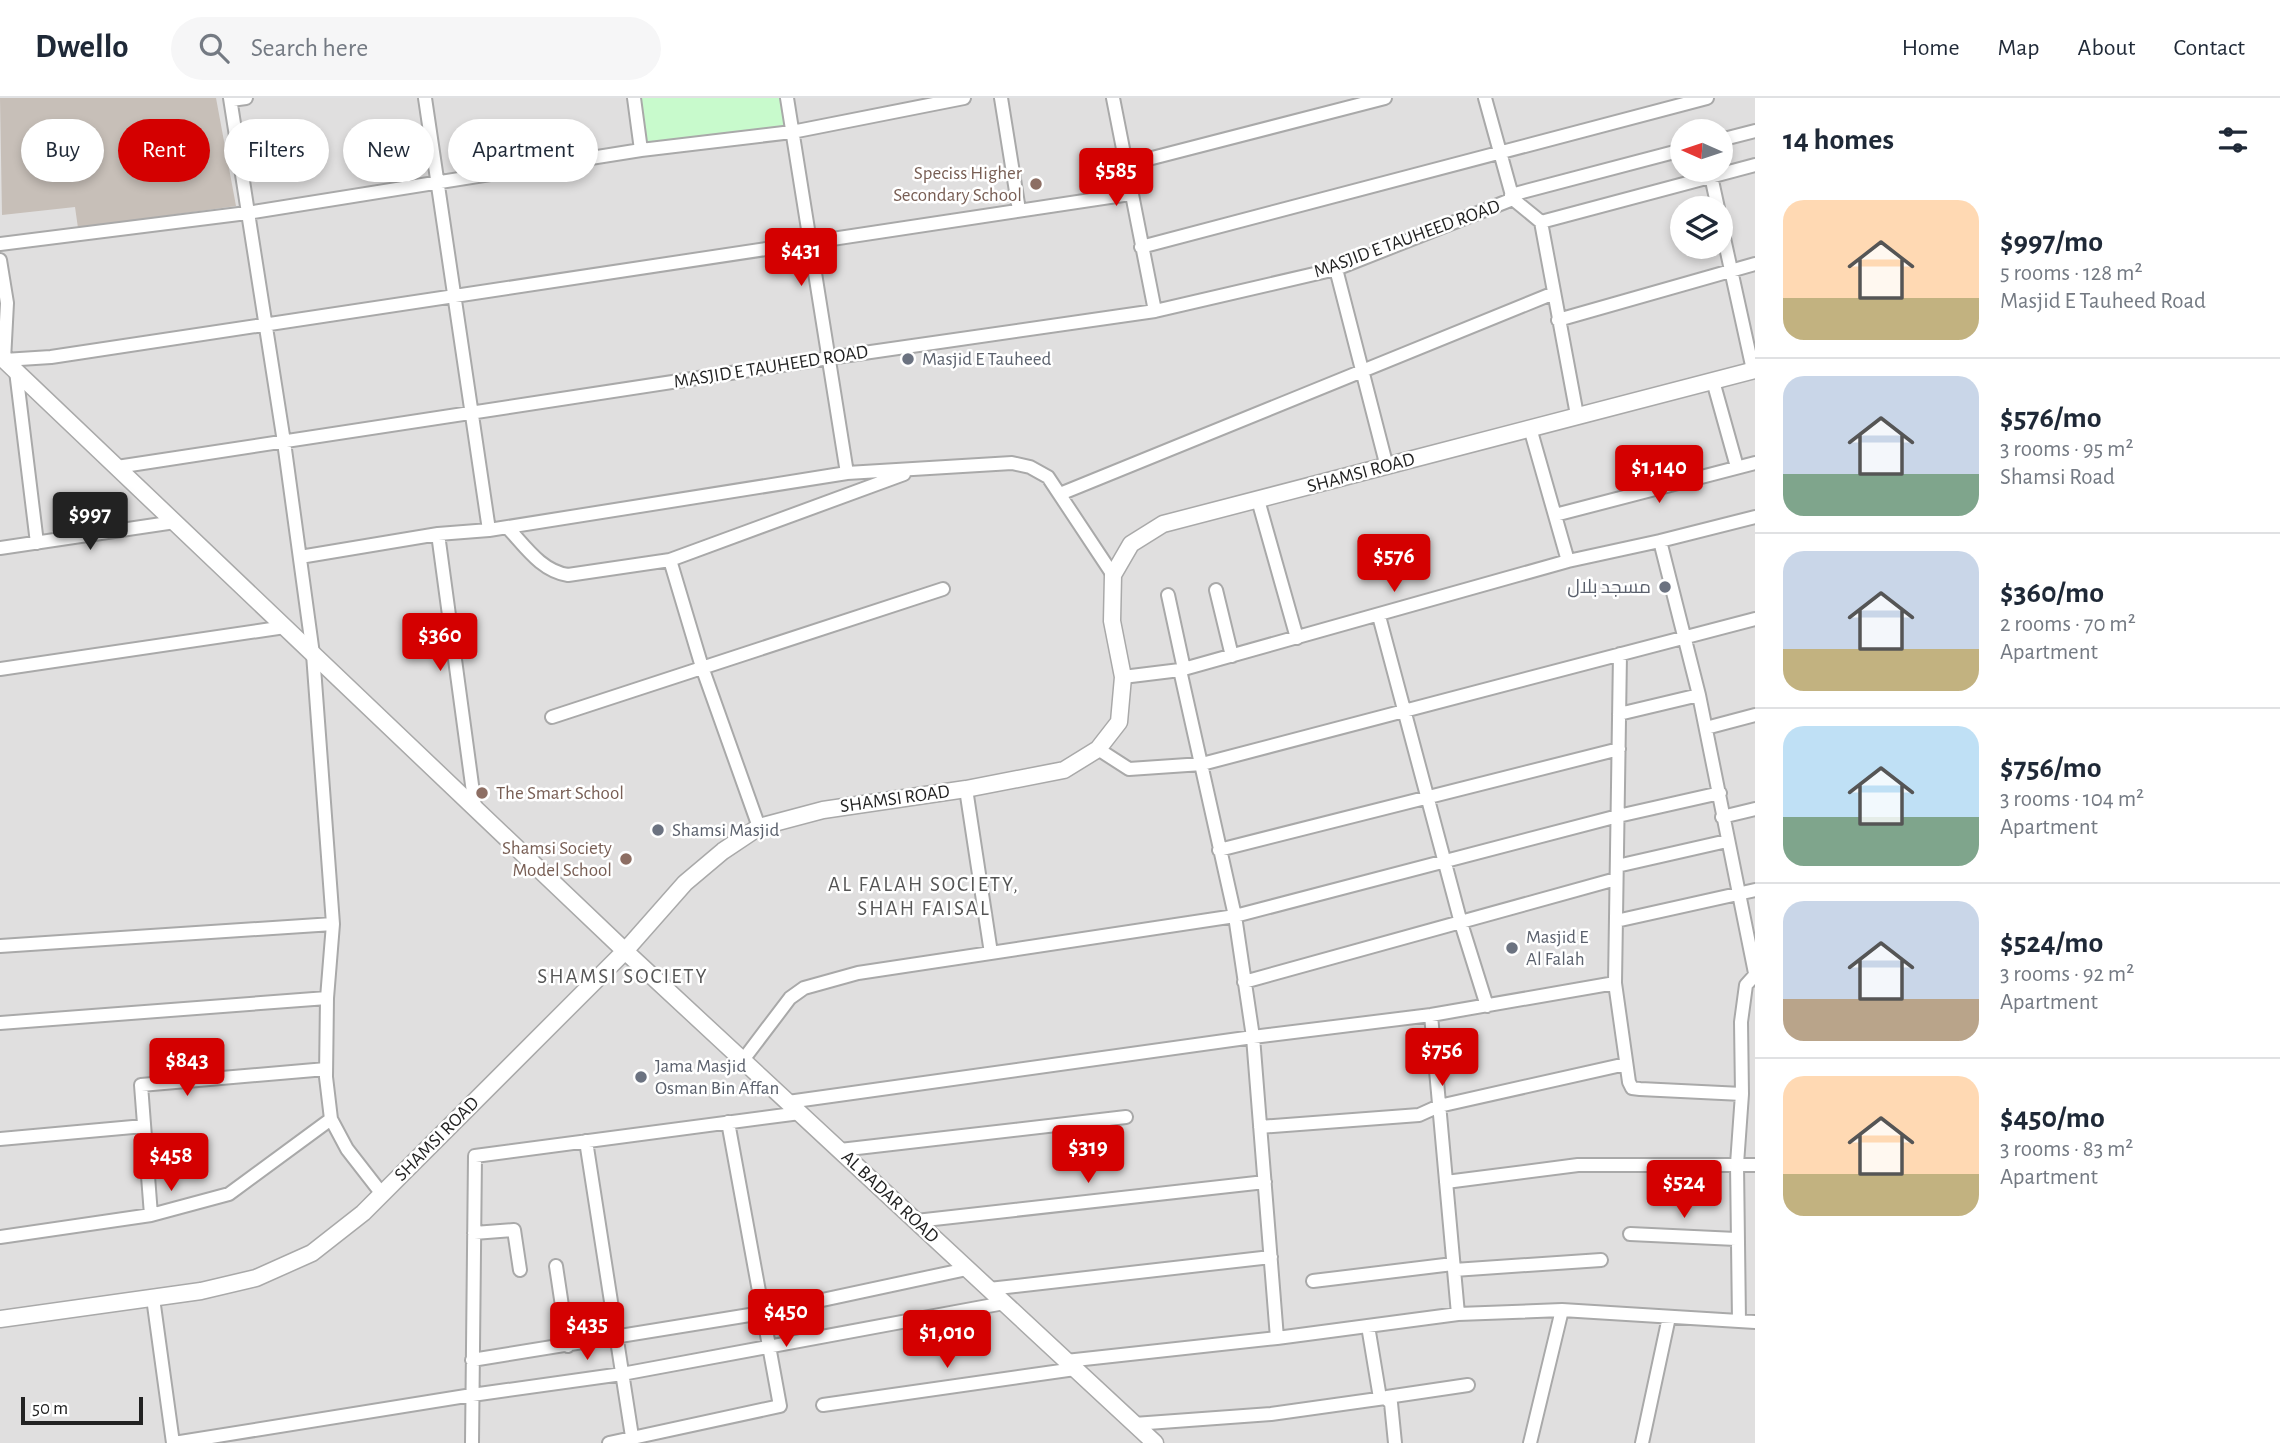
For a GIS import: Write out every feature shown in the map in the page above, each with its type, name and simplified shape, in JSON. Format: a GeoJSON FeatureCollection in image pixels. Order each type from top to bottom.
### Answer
{"type":"FeatureCollection","features":[{"type":"Feature","properties":{"kind":"street"},"geometry":{"type":"LineString","coordinates":[[246,98],[230,99],[284,442],[313,654],[333,924],[327,998],[326,1069],[331,1119],[347,1149],[382,1194]]}},
{"type":"Feature","properties":{"kind":"street"},"geometry":{"type":"LineString","coordinates":[[425,98],[489,530]]}},
{"type":"Feature","properties":{"kind":"street"},"geometry":{"type":"LineString","coordinates":[[634,98],[641,150]]}},
{"type":"Feature","properties":{"kind":"street"},"geometry":{"type":"LineString","coordinates":[[787,98],[848,473]]}},
{"type":"Feature","properties":{"kind":"street"},"geometry":{"type":"LineString","coordinates":[[0,244],[247,213],[641,150],[792,132],[964,98]]}},
{"type":"Feature","properties":{"kind":"street"},"geometry":{"type":"LineString","coordinates":[[1001,98],[1018,210]]}},
{"type":"Feature","properties":{"kind":"street"},"geometry":{"type":"LineString","coordinates":[[1113,98],[1155,311]]}},
{"type":"Feature","properties":{"kind":"street"},"geometry":{"type":"LineString","coordinates":[[1125,165],[1385,98]]}},
{"type":"Feature","properties":{"kind":"street"},"geometry":{"type":"LineString","coordinates":[[1485,98],[1512,197],[1670,153]]}},
{"type":"Feature","properties":{"kind":"street"},"geometry":{"type":"LineString","coordinates":[[1141,247],[1707,98]]}},
{"type":"Feature","properties":{"kind":"street"},"geometry":{"type":"LineString","coordinates":[[1733,137],[1755,131]]}},
{"type":"Feature","properties":{"kind":"street"},"geometry":{"type":"LineString","coordinates":[[1733,171],[1755,165]]}},
{"type":"Feature","properties":{"kind":"street"},"geometry":{"type":"LineString","coordinates":[[1577,415],[1541,222],[1690,182]]}},
{"type":"Feature","properties":{"kind":"street"},"geometry":{"type":"LineString","coordinates":[[7,362],[1130,194]]}},
{"type":"Feature","properties":{"kind":"street","name":"MASJID E TAUHEED ROAD"},"geometry":{"type":"LineString","coordinates":[[117,467],[1155,311],[1336,269],[1512,197],[1541,222]]}},
{"type":"Feature","properties":{"kind":"street"},"geometry":{"type":"LineString","coordinates":[[1728,259],[1754,370]]}},
{"type":"Feature","properties":{"kind":"street"},"geometry":{"type":"LineString","coordinates":[[0,260],[7,303],[7,362],[37,543]]}},
{"type":"Feature","properties":{"kind":"street"},"geometry":{"type":"LineString","coordinates":[[1558,320],[1755,264]]}},
{"type":"Feature","properties":{"kind":"street"},"geometry":{"type":"LineString","coordinates":[[1336,269],[1387,467]]}},
{"type":"Feature","properties":{"kind":"street"},"geometry":{"type":"LineString","coordinates":[[1060,494],[1554,293]]}},
{"type":"Feature","properties":{"kind":"street","name":"AL BADAR ROAD"},"geometry":{"type":"LineString","coordinates":[[7,362],[625,951],[1155,1443]]}},
{"type":"Feature","properties":{"kind":"street","name":"SHAMSI ROAD"},"geometry":{"type":"LineString","coordinates":[[0,1320],[201,1291],[256,1278],[312,1253],[363,1213],[625,951],[685,883],[723,851],[759,827],[822,810],[966,789],[1064,770],[1098,749],[1119,722],[1123,677],[1112,621],[1113,575],[1131,544],[1163,524],[1754,370]]}},
{"type":"Feature","properties":{"kind":"street"},"geometry":{"type":"LineString","coordinates":[[1713,381],[1737,467]]}},
{"type":"Feature","properties":{"kind":"street"},"geometry":{"type":"LineString","coordinates":[[1530,428],[1568,561]]}},
{"type":"Feature","properties":{"kind":"street"},"geometry":{"type":"LineString","coordinates":[[300,557],[848,473],[1012,463],[1030,467],[1048,477],[1113,575]]}},
{"type":"Feature","properties":{"kind":"street"},"geometry":{"type":"LineString","coordinates":[[1555,515],[1755,463]]}},
{"type":"Feature","properties":{"kind":"street"},"geometry":{"type":"LineString","coordinates":[[507,527],[545,568],[554,573],[568,575],[670,560],[919,468]]}},
{"type":"Feature","properties":{"kind":"street"},"geometry":{"type":"LineString","coordinates":[[1258,500],[1297,638]]}},
{"type":"Feature","properties":{"kind":"street"},"geometry":{"type":"LineString","coordinates":[[1123,677],[1182,670],[1568,561],[1755,517]]}},
{"type":"Feature","properties":{"kind":"street"},"geometry":{"type":"LineString","coordinates":[[0,548],[175,522]]}},
{"type":"Feature","properties":{"kind":"street"},"geometry":{"type":"LineString","coordinates":[[438,534],[475,807]]}},
{"type":"Feature","properties":{"kind":"street"},"geometry":{"type":"LineString","coordinates":[[1660,541],[1699,695],[1755,974],[1746,985],[1741,1022],[1742,1094],[1737,1164],[1736,1239],[1739,1321]]}},
{"type":"Feature","properties":{"kind":"street"},"geometry":{"type":"LineString","coordinates":[[670,560],[702,667],[759,827]]}},
{"type":"Feature","properties":{"kind":"street"},"geometry":{"type":"LineString","coordinates":[[552,717],[943,589]]}},
{"type":"Feature","properties":{"kind":"street"},"geometry":{"type":"LineString","coordinates":[[1216,590],[1232,656]]}},
{"type":"Feature","properties":{"kind":"street"},"geometry":{"type":"LineString","coordinates":[[1168,595],[1219,850],[1236,916],[1254,1037],[1277,1338]]}},
{"type":"Feature","properties":{"kind":"street"},"geometry":{"type":"LineString","coordinates":[[1379,616],[1461,923],[1487,1006]]}},
{"type":"Feature","properties":{"kind":"street"},"geometry":{"type":"LineString","coordinates":[[1098,749],[1129,769],[1202,764],[1755,619]]}},
{"type":"Feature","properties":{"kind":"street"},"geometry":{"type":"LineString","coordinates":[[0,669],[285,627]]}},
{"type":"Feature","properties":{"kind":"street"},"geometry":{"type":"LineString","coordinates":[[1620,654],[1615,983],[1632,1088],[1742,1094]]}},
{"type":"Feature","properties":{"kind":"street"},"geometry":{"type":"LineString","coordinates":[[1619,714],[1699,695]]}},
{"type":"Feature","properties":{"kind":"street"},"geometry":{"type":"LineString","coordinates":[[1706,728],[1755,715]]}},
{"type":"Feature","properties":{"kind":"street"},"geometry":{"type":"LineString","coordinates":[[1219,850],[1619,749]]}},
{"type":"Feature","properties":{"kind":"street"},"geometry":{"type":"LineString","coordinates":[[966,789],[991,953]]}},
{"type":"Feature","properties":{"kind":"street"},"geometry":{"type":"LineString","coordinates":[[743,1060],[790,998],[804,988],[858,973],[1236,916],[1618,816],[1720,793]]}},
{"type":"Feature","properties":{"kind":"street"},"geometry":{"type":"LineString","coordinates":[[1722,817],[1755,809]]}},
{"type":"Feature","properties":{"kind":"street"},"geometry":{"type":"LineString","coordinates":[[1244,982],[1461,923],[1617,872],[1727,841]]}},
{"type":"Feature","properties":{"kind":"street"},"geometry":{"type":"LineString","coordinates":[[1616,920],[1755,890]]}},
{"type":"Feature","properties":{"kind":"street"},"geometry":{"type":"LineString","coordinates":[[0,946],[333,924]]}},
{"type":"Feature","properties":{"kind":"street"},"geometry":{"type":"LineString","coordinates":[[472,1443],[475,1156],[728,1122],[794,1107],[1254,1037],[1430,1015],[1615,983]]}},
{"type":"Feature","properties":{"kind":"street"},"geometry":{"type":"LineString","coordinates":[[0,1023],[327,998]]}},
{"type":"Feature","properties":{"kind":"street"},"geometry":{"type":"LineString","coordinates":[[1430,1015],[1458,1314]]}},
{"type":"Feature","properties":{"kind":"street"},"geometry":{"type":"LineString","coordinates":[[1260,1127],[1419,1115],[1439,1106],[1626,1064]]}},
{"type":"Feature","properties":{"kind":"street"},"geometry":{"type":"LineString","coordinates":[[151,1216],[141,1086],[326,1069]]}},
{"type":"Feature","properties":{"kind":"street"},"geometry":{"type":"LineString","coordinates":[[840,1150],[1126,1117]]}},
{"type":"Feature","properties":{"kind":"street"},"geometry":{"type":"LineString","coordinates":[[0,1237],[151,1216],[229,1194],[331,1119]]}},
{"type":"Feature","properties":{"kind":"street"},"geometry":{"type":"LineString","coordinates":[[609,1443],[632,1441],[779,1409],[728,1122]]}},
{"type":"Feature","properties":{"kind":"street"},"geometry":{"type":"LineString","coordinates":[[0,1139],[144,1125]]}},
{"type":"Feature","properties":{"kind":"street"},"geometry":{"type":"LineString","coordinates":[[586,1142],[632,1441]]}},
{"type":"Feature","properties":{"kind":"street"},"geometry":{"type":"LineString","coordinates":[[1446,1182],[1578,1166],[1755,1165]]}},
{"type":"Feature","properties":{"kind":"street"},"geometry":{"type":"LineString","coordinates":[[916,1221],[1265,1182]]}},
{"type":"Feature","properties":{"kind":"street"},"geometry":{"type":"LineString","coordinates":[[474,1233],[514,1230],[520,1269]]}},
{"type":"Feature","properties":{"kind":"street"},"geometry":{"type":"LineString","coordinates":[[1630,1234],[1736,1239]]}},
{"type":"Feature","properties":{"kind":"street"},"geometry":{"type":"LineString","coordinates":[[989,1289],[1270,1257]]}},
{"type":"Feature","properties":{"kind":"street"},"geometry":{"type":"LineString","coordinates":[[1313,1280],[1454,1267],[1601,1260]]}},
{"type":"Feature","properties":{"kind":"street"},"geometry":{"type":"LineString","coordinates":[[556,1266],[568,1346]]}},
{"type":"Feature","properties":{"kind":"street"},"geometry":{"type":"LineString","coordinates":[[472,1360],[762,1313],[967,1269]]}},
{"type":"Feature","properties":{"kind":"street"},"geometry":{"type":"LineString","coordinates":[[153,1297],[173,1443],[622,1374],[1004,1303]]}},
{"type":"Feature","properties":{"kind":"street"},"geometry":{"type":"LineString","coordinates":[[824,1405],[1070,1365],[1458,1314],[1562,1310],[1755,1322]]}},
{"type":"Feature","properties":{"kind":"street"},"geometry":{"type":"LineString","coordinates":[[1530,1443],[1562,1310]]}},
{"type":"Feature","properties":{"kind":"street"},"geometry":{"type":"LineString","coordinates":[[1642,1443],[1669,1317]]}},
{"type":"Feature","properties":{"kind":"street"},"geometry":{"type":"LineString","coordinates":[[1368,1326],[1384,1397]]}},
{"type":"Feature","properties":{"kind":"street"},"geometry":{"type":"LineString","coordinates":[[1134,1424],[1272,1414],[1468,1385]]}},
{"type":"Feature","properties":{"kind":"street"},"geometry":{"type":"LineString","coordinates":[[1384,1397],[1391,1403],[1395,1443]]}},
{"type":"Feature","properties":{"kind":"shaded area"},"geometry":{"type":"Polygon","coordinates":[[[0,98],[1755,98],[1755,1443],[0,1443],[0,98]]]}},
{"type":"Feature","properties":{"kind":"green space"},"geometry":{"type":"Polygon","coordinates":[[[637,98],[784,98],[789,125],[644,146],[637,98]]]}},
{"type":"Feature","properties":{"kind":"building"},"geometry":{"type":"Polygon","coordinates":[[[0,98],[216,98],[224,141],[224,182],[232,182],[236,206],[78,228],[75,207],[2,215],[0,98]]]}},
{"type":"Feature","properties":{"kind":"place","name":"Speciss Higher Secondary School"},"geometry":{"type":"Point","coordinates":[1036,184]}},
{"type":"Feature","properties":{"kind":"place","name":"Masjid E Tauheed"},"geometry":{"type":"Point","coordinates":[908,359]}},
{"type":"Feature","properties":{"kind":"place","name":"مسجد بلال"},"geometry":{"type":"Point","coordinates":[1665,587]}},
{"type":"Feature","properties":{"kind":"place","name":"The Smart School"},"geometry":{"type":"Point","coordinates":[482,793]}},
{"type":"Feature","properties":{"kind":"place","name":"Shamsi Masjid"},"geometry":{"type":"Point","coordinates":[658,830]}},
{"type":"Feature","properties":{"kind":"place","name":"Shamsi Society Model School"},"geometry":{"type":"Point","coordinates":[626,859]}},
{"type":"Feature","properties":{"kind":"place","name":"Masjid E Al Falah"},"geometry":{"type":"Point","coordinates":[1512,948]}},
{"type":"Feature","properties":{"kind":"place","name":"Jama Masjid Osman Bin Affan"},"geometry":{"type":"Point","coordinates":[641,1077]}},
{"type":"Feature","properties":{"kind":"district","name":"AL FALAH SOCIETY, SHAH FAISAL"},"geometry":{"type":"Point","coordinates":[924,896]}},
{"type":"Feature","properties":{"kind":"district","name":"SHAMSI SOCIETY"},"geometry":{"type":"Point","coordinates":[623,976]}}]}
